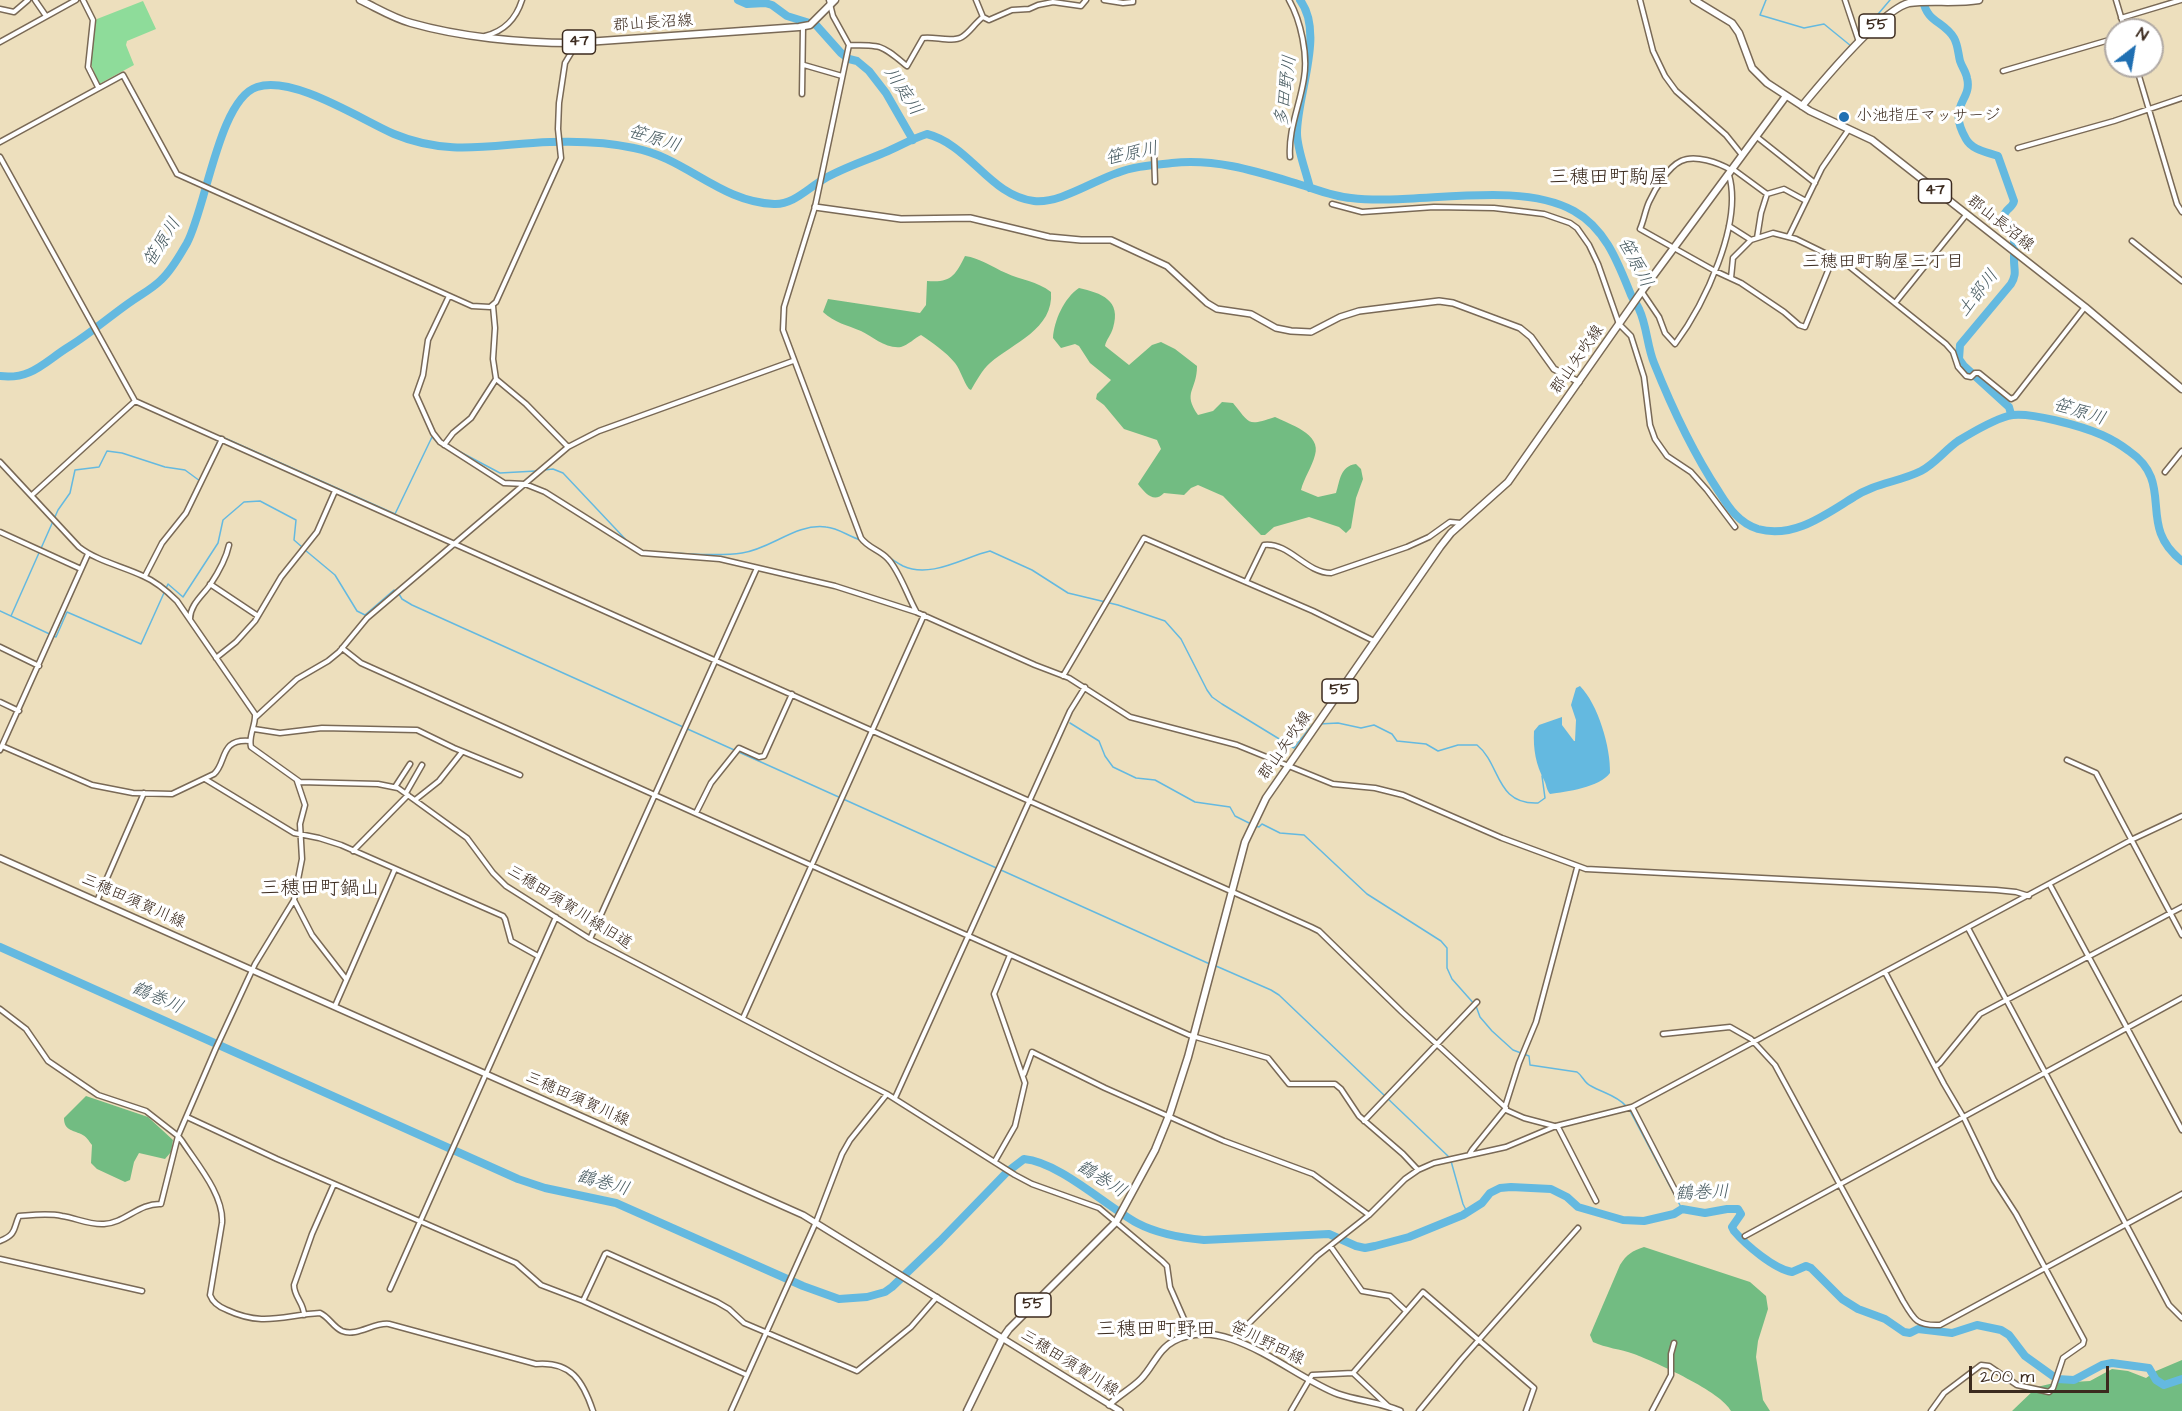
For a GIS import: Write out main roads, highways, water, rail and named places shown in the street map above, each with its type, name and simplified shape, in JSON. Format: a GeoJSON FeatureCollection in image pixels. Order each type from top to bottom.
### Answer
{"type":"FeatureCollection","features":[{"type":"Feature","properties":{"kind":"main road","name":"郡山長沼線"},"geometry":{"type":"LineString","coordinates":[[360,0],[411,23],[453,33],[537,43],[572,43],[803,26],[810,25],[817,20],[831,2]]}},
{"type":"Feature","properties":{"kind":"main road","name":"郡山長沼線"},"geometry":{"type":"LineString","coordinates":[[1694,0],[1732,23],[1739,33],[1755,72],[1785,96],[1872,140],[2085,307],[2182,388]]}},
{"type":"Feature","properties":{"kind":"main road","name":"55"},"geometry":{"type":"LineString","coordinates":[[1802,106],[1887,15],[1908,4],[1976,0]]}},
{"type":"Feature","properties":{"kind":"main road","name":"郡山矢吹線"},"geometry":{"type":"LineString","coordinates":[[967,1411],[1009,1329],[1116,1222],[1149,1164],[1169,1117],[1245,842],[1266,798],[1440,547],[1462,523],[1508,482],[1641,292],[1785,96]]}},
{"type":"Feature","properties":{"kind":"main road"},"geometry":{"type":"LineString","coordinates":[[815,207],[892,219],[970,218],[1049,237],[1113,240],[1167,266],[1207,303],[1217,309],[1251,314],[1276,328],[1291,331],[1311,332],[1340,317],[1359,311],[1435,302],[1453,303],[1520,328],[1531,337],[1554,369],[1579,382]]}},
{"type":"Feature","properties":{"kind":"main road","name":"三穂田須賀川線"},"geometry":{"type":"LineString","coordinates":[[0,858],[816,1222],[1120,1411]]}},
{"type":"Feature","properties":{"kind":"main road","name":"笹川野田線"},"geometry":{"type":"LineString","coordinates":[[1109,1406],[1142,1378],[1162,1349],[1174,1341],[1191,1335],[1208,1334],[1233,1339],[1335,1393],[1400,1411]]}},
{"type":"Feature","properties":{"kind":"water"},"geometry":{"type":"Polygon","coordinates":[[[1580,686],[1598,715],[1606,739],[1610,773],[1591,785],[1550,794],[1537,763],[1534,731],[1539,725],[1562,717],[1562,725],[1575,741],[1576,720],[1571,705],[1576,688],[1580,686]]]}},
{"type":"Feature","properties":{"kind":"waterway","name":"川庭川"},"geometry":{"type":"LineString","coordinates":[[738,0],[747,4],[772,5],[787,16],[816,25],[841,53],[857,61],[869,71],[886,93],[913,140]]}},
{"type":"Feature","properties":{"kind":"waterway","name":"多田野川"},"geometry":{"type":"LineString","coordinates":[[1300,0],[1307,14],[1310,47],[1298,118],[1297,139],[1310,188]]}},
{"type":"Feature","properties":{"kind":"waterway"},"geometry":{"type":"LineString","coordinates":[[1766,0],[1760,15],[1804,28],[1824,24],[1851,46],[1890,0]]}},
{"type":"Feature","properties":{"kind":"waterway","name":"土部川"},"geometry":{"type":"LineString","coordinates":[[1923,0],[1928,13],[1950,32],[1957,46],[1968,86],[1959,110],[1961,127],[1966,139],[1972,146],[1998,156],[2014,201],[2005,212],[2004,217],[2014,237],[2014,277],[2011,284],[1960,345],[1959,359],[2009,407],[2011,414]]}},
{"type":"Feature","properties":{"kind":"waterway","name":"笹原川"},"geometry":{"type":"LineString","coordinates":[[0,376],[21,375],[38,368],[165,276],[182,252],[194,227],[223,132],[244,96],[257,87],[272,85],[289,87],[326,100],[394,134],[434,145],[471,147],[571,142],[603,143],[634,148],[653,153],[737,196],[774,204],[788,202],[837,172],[927,134],[956,148],[1005,190],[1034,201],[1065,196],[1130,169],[1189,162],[1240,168],[1345,197],[1377,200],[1496,195],[1551,202],[1585,218],[1595,227],[1610,248],[1642,316],[1654,363],[1683,429],[1709,477],[1727,504],[1740,519],[1751,526],[1771,531],[1797,528],[1821,517],[1862,492],[1921,471],[1958,441],[1989,424],[2008,416],[2028,415],[2069,424],[2102,435],[2126,449],[2143,464],[2151,477],[2161,533],[2168,547],[2182,561]]}},
{"type":"Feature","properties":{"kind":"waterway"},"geometry":{"type":"LineString","coordinates":[[220,436],[395,514],[432,437],[442,446]]}},
{"type":"Feature","properties":{"kind":"waterway"},"geometry":{"type":"LineString","coordinates":[[203,475],[218,441]]}},
{"type":"Feature","properties":{"kind":"waterway"},"geometry":{"type":"LineString","coordinates":[[447,445],[500,473],[536,471]]}},
{"type":"Feature","properties":{"kind":"waterway"},"geometry":{"type":"LineString","coordinates":[[11,616],[58,510],[70,493],[75,470],[99,467],[107,451],[122,453],[165,467],[185,470],[200,481]]}},
{"type":"Feature","properties":{"kind":"waterway"},"geometry":{"type":"LineString","coordinates":[[544,470],[553,469],[563,473],[628,542]]}},
{"type":"Feature","properties":{"kind":"waterway"},"geometry":{"type":"LineString","coordinates":[[0,611],[56,637],[67,612],[141,644],[168,584],[183,597],[218,543],[223,520],[244,502],[260,501],[296,520],[294,540],[302,547]]}},
{"type":"Feature","properties":{"kind":"waterway"},"geometry":{"type":"LineString","coordinates":[[663,553],[713,555],[742,553],[763,547],[794,532],[815,527],[831,528],[861,540]]}},
{"type":"Feature","properties":{"kind":"waterway"},"geometry":{"type":"LineString","coordinates":[[868,543],[903,566],[925,570],[947,566],[990,551],[1032,570],[1068,593],[1118,605],[1165,621],[1181,639],[1207,690],[1222,704],[1294,748],[1314,725]]}},
{"type":"Feature","properties":{"kind":"waterway"},"geometry":{"type":"LineString","coordinates":[[305,550],[335,575],[357,611],[365,615],[395,591]]}},
{"type":"Feature","properties":{"kind":"waterway"},"geometry":{"type":"LineString","coordinates":[[640,550],[649,552]]}},
{"type":"Feature","properties":{"kind":"waterway"},"geometry":{"type":"LineString","coordinates":[[399,594],[402,599],[412,605],[1212,965]]}},
{"type":"Feature","properties":{"kind":"waterway"},"geometry":{"type":"LineString","coordinates":[[1070,723],[1099,741],[1105,756],[1113,767],[1136,778],[1155,780],[1195,802],[1230,807],[1235,816],[1251,824]]}},
{"type":"Feature","properties":{"kind":"waterway"},"geometry":{"type":"LineString","coordinates":[[1319,724],[1338,723],[1361,728],[1374,725],[1392,734],[1397,741],[1426,744],[1438,751],[1458,745],[1477,745],[1491,762],[1506,791],[1524,802],[1538,803],[1545,798],[1542,776]]}},
{"type":"Feature","properties":{"kind":"waterway"},"geometry":{"type":"LineString","coordinates":[[1255,826],[1259,827],[1262,824],[1280,833],[1304,835],[1367,894],[1441,941],[1447,948],[1447,968],[1452,979],[1476,1006],[1480,1017],[1492,1031],[1513,1050],[1529,1056],[1530,1065],[1577,1072],[1589,1085],[1614,1097],[1626,1106]]}},
{"type":"Feature","properties":{"kind":"waterway","name":"鶴巻川"},"geometry":{"type":"LineString","coordinates":[[0,947],[518,1179],[545,1188],[616,1203],[803,1286],[839,1299],[867,1297],[885,1292],[892,1287],[1007,1172],[1024,1159],[1038,1162],[1067,1176],[1144,1227],[1169,1235],[1204,1240],[1329,1234],[1365,1248],[1409,1237],[1463,1215],[1482,1203],[1490,1193],[1500,1188],[1551,1189],[1567,1197],[1578,1207],[1623,1220],[1644,1221],[1674,1214],[1682,1209],[1705,1213],[1738,1209],[1741,1214],[1732,1227],[1734,1231],[1753,1249],[1777,1266],[1792,1272],[1806,1266],[1811,1268],[1842,1299],[1858,1309],[1885,1319],[1904,1332],[1910,1333],[1918,1329],[1952,1333],[1977,1325],[2001,1330],[2009,1335],[2025,1356],[2057,1379],[2074,1380],[2102,1365],[2112,1363],[2149,1368],[2156,1380],[2164,1385],[2182,1379]]}},
{"type":"Feature","properties":{"kind":"waterway"},"geometry":{"type":"LineString","coordinates":[[1216,966],[1279,995],[1449,1157]]}},
{"type":"Feature","properties":{"kind":"waterway"},"geometry":{"type":"LineString","coordinates":[[1629,1109],[1682,1209]]}},
{"type":"Feature","properties":{"kind":"waterway"},"geometry":{"type":"LineString","coordinates":[[1451,1161],[1467,1212]]}},
{"type":"Feature","properties":{"kind":"place","name":"小池指圧マッサージ"},"geometry":{"type":"Point","coordinates":[1844,117]}},
{"type":"Feature","properties":{"kind":"district","name":"三穂田町駒屋"},"geometry":{"type":"Point","coordinates":[1609,179]}},
{"type":"Feature","properties":{"kind":"district","name":"三穂田町駒屋三丁目"},"geometry":{"type":"Point","coordinates":[1883,263]}},
{"type":"Feature","properties":{"kind":"district","name":"三穂田町鍋山"},"geometry":{"type":"Point","coordinates":[320,890]}},
{"type":"Feature","properties":{"kind":"district","name":"三穂田町野田"},"geometry":{"type":"Point","coordinates":[1156,1331]}}]}
